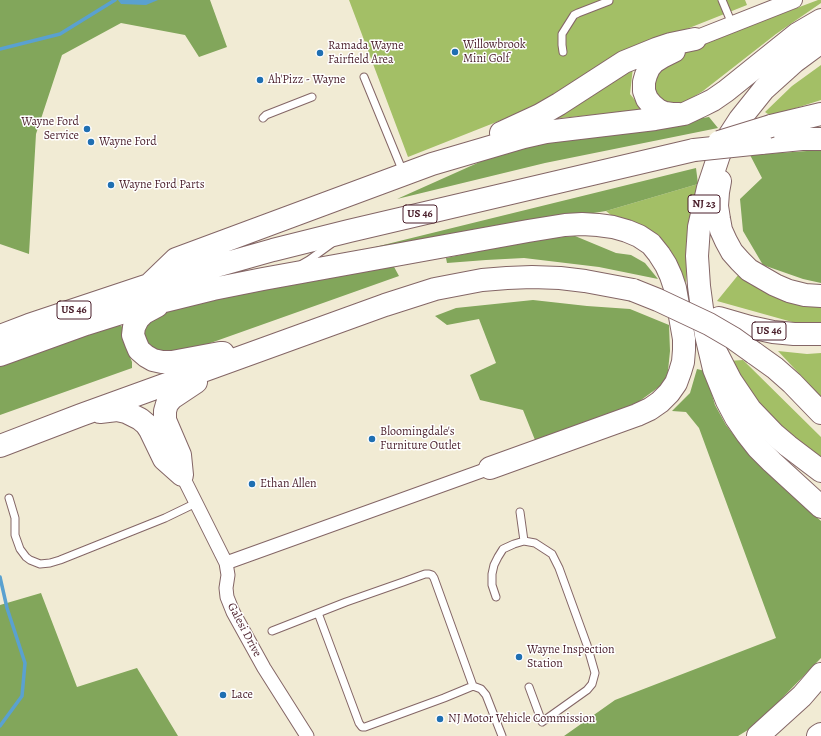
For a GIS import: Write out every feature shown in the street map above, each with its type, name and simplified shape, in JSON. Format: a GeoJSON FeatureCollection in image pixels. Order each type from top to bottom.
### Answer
{"type":"FeatureCollection","features":[{"type":"Feature","properties":{"kind":"highway"},"geometry":{"type":"LineString","coordinates":[[149,286],[176,259],[432,164],[546,132],[655,120],[684,114],[713,100],[797,34],[821,20]]}},
{"type":"Feature","properties":{"kind":"highway"},"geometry":{"type":"LineString","coordinates":[[684,114],[665,113],[658,110],[647,99],[644,91],[644,82],[649,68],[654,62],[662,56],[695,39]]}},
{"type":"Feature","properties":{"kind":"highway"},"geometry":{"type":"LineString","coordinates":[[432,164],[540,115],[576,94],[624,62],[671,44],[695,39]]}},
{"type":"Feature","properties":{"kind":"highway","name":"NJ 23"},"geometry":{"type":"LineString","coordinates":[[821,42],[779,74],[751,104],[736,125],[719,155],[708,188],[699,227],[697,256],[698,286],[711,317],[715,350],[731,381],[750,409],[762,422],[792,450],[821,471]]}},
{"type":"Feature","properties":{"kind":"highway"},"geometry":{"type":"LineString","coordinates":[[751,104],[721,176],[718,192],[719,219],[726,241],[732,252],[749,270],[789,291],[805,295],[821,296]]}},
{"type":"Feature","properties":{"kind":"highway"},"geometry":{"type":"LineString","coordinates":[[766,135],[821,114]]}},
{"type":"Feature","properties":{"kind":"highway"},"geometry":{"type":"LineString","coordinates":[[766,135],[802,140],[821,139]]}},
{"type":"Feature","properties":{"kind":"highway","name":"US 46"},"geometry":{"type":"LineString","coordinates":[[0,336],[29,325],[149,286],[233,261],[349,231],[694,150],[766,135]]}},
{"type":"Feature","properties":{"kind":"highway"},"geometry":{"type":"LineString","coordinates":[[0,355],[140,307],[213,289],[263,279],[528,231],[565,226],[592,224],[613,227],[640,236],[651,244],[662,259],[671,276],[675,288],[684,339],[684,362],[676,383],[660,402],[637,415],[490,468]]}},
{"type":"Feature","properties":{"kind":"highway","name":"US 46"},"geometry":{"type":"LineString","coordinates":[[0,446],[385,305],[434,289],[482,280],[532,277],[585,281],[634,290],[711,317],[750,327],[773,332],[821,334]]}},
{"type":"Feature","properties":{"kind":"highway"},"geometry":{"type":"LineString","coordinates":[[634,290],[709,324],[733,338],[775,368],[821,413]]}},
{"type":"Feature","properties":{"kind":"highway"},"geometry":{"type":"LineString","coordinates":[[166,301],[144,312],[138,319],[134,327],[133,335],[139,350],[153,360],[162,362],[185,360],[220,353],[234,360]]}},
{"type":"Feature","properties":{"kind":"highway"},"geometry":{"type":"LineString","coordinates":[[711,317],[707,340],[714,369],[724,396],[736,418],[758,448],[821,507]]}},
{"type":"Feature","properties":{"kind":"highway"},"geometry":{"type":"LineString","coordinates":[[182,474],[180,455],[165,420],[164,411],[167,404],[178,393],[234,360]]}},
{"type":"Feature","properties":{"kind":"highway"},"geometry":{"type":"LineString","coordinates":[[82,415],[117,410],[126,412],[140,419],[150,430],[164,459],[182,474]]}},
{"type":"Feature","properties":{"kind":"highway"},"geometry":{"type":"LineString","coordinates":[[758,736],[802,696],[821,674]]}},
{"type":"Feature","properties":{"kind":"highway"},"geometry":{"type":"LineString","coordinates":[[773,736],[821,696]]}},
{"type":"Feature","properties":{"kind":"street"},"geometry":{"type":"LineString","coordinates":[[695,39],[794,0]]}},
{"type":"Feature","properties":{"kind":"street"},"geometry":{"type":"LineString","coordinates":[[226,563],[490,468]]}},
{"type":"Feature","properties":{"kind":"street","name":"Galesi Drive"},"geometry":{"type":"LineString","coordinates":[[182,474],[226,563],[228,575],[226,588],[227,597],[233,612],[264,668],[307,736]]}},
{"type":"Feature","properties":{"kind":"lane"},"geometry":{"type":"LineString","coordinates":[[563,52],[561,39],[562,34],[574,15],[609,0]]}},
{"type":"Feature","properties":{"kind":"lane"},"geometry":{"type":"LineString","coordinates":[[722,0],[732,25]]}},
{"type":"Feature","properties":{"kind":"lane"},"geometry":{"type":"LineString","coordinates":[[364,77],[404,174]]}},
{"type":"Feature","properties":{"kind":"lane"},"geometry":{"type":"LineString","coordinates":[[263,118],[266,115],[312,97]]}},
{"type":"Feature","properties":{"kind":"lane"},"geometry":{"type":"LineString","coordinates":[[263,279],[309,260],[349,231]]}},
{"type":"Feature","properties":{"kind":"lane"},"geometry":{"type":"LineString","coordinates":[[8,498],[15,518],[15,535],[20,549],[30,560],[40,564],[60,560],[165,518],[196,503]]}},
{"type":"Feature","properties":{"kind":"lane"},"geometry":{"type":"LineString","coordinates":[[520,512],[524,541]]}},
{"type":"Feature","properties":{"kind":"lane"},"geometry":{"type":"LineString","coordinates":[[496,597],[492,585],[492,574],[494,565],[503,549],[524,541],[535,543],[552,554],[559,568],[595,673],[592,684],[587,690],[542,722],[529,687]]}},
{"type":"Feature","properties":{"kind":"lane"},"geometry":{"type":"LineString","coordinates":[[272,630],[346,602],[425,574],[429,574],[432,575],[436,585],[473,686]]}},
{"type":"Feature","properties":{"kind":"lane"},"geometry":{"type":"LineString","coordinates":[[318,613],[359,723],[362,727],[444,698],[473,686],[481,689],[486,695],[502,736]]}},
{"type":"Feature","properties":{"kind":"green space"},"geometry":{"type":"Polygon","coordinates":[[[0,0],[210,0],[227,47],[199,57],[185,35],[121,23],[62,55],[36,134],[29,254],[0,244],[0,0]]]}},
{"type":"Feature","properties":{"kind":"green space"},"geometry":{"type":"Polygon","coordinates":[[[349,0],[745,0],[747,5],[669,36],[547,102],[408,157],[349,0]]]}},
{"type":"Feature","properties":{"kind":"green space"},"geometry":{"type":"Polygon","coordinates":[[[821,0],[821,3],[776,34],[703,91],[682,104],[666,103],[657,97],[650,80],[675,54],[821,0]]]}},
{"type":"Feature","properties":{"kind":"green space"},"geometry":{"type":"Polygon","coordinates":[[[821,65],[821,100],[771,116],[765,112],[792,86],[821,65]]]}},
{"type":"Feature","properties":{"kind":"green space"},"geometry":{"type":"Polygon","coordinates":[[[633,67],[630,94],[643,110],[551,119],[633,67]]]}},
{"type":"Feature","properties":{"kind":"green space"},"geometry":{"type":"Polygon","coordinates":[[[709,117],[718,128],[545,163],[397,199],[511,148],[709,117]]]}},
{"type":"Feature","properties":{"kind":"green space"},"geometry":{"type":"Polygon","coordinates":[[[821,150],[821,283],[803,279],[763,265],[743,231],[740,199],[762,178],[750,155],[821,150]]]}},
{"type":"Feature","properties":{"kind":"green space"},"geometry":{"type":"Polygon","coordinates":[[[696,168],[698,184],[606,211],[371,248],[696,168]]]}},
{"type":"Feature","properties":{"kind":"green space"},"geometry":{"type":"Polygon","coordinates":[[[698,184],[686,283],[678,269],[606,211],[698,184]]]}},
{"type":"Feature","properties":{"kind":"green space"},"geometry":{"type":"Polygon","coordinates":[[[575,236],[616,253],[631,255],[645,263],[658,279],[599,267],[524,258],[447,263],[446,258],[518,243],[575,236]]]}},
{"type":"Feature","properties":{"kind":"green space"},"geometry":{"type":"Polygon","coordinates":[[[393,265],[399,276],[171,357],[147,348],[143,327],[155,314],[278,285],[393,265]]]}},
{"type":"Feature","properties":{"kind":"green space"},"geometry":{"type":"Polygon","coordinates":[[[739,274],[821,303],[821,324],[803,325],[717,301],[739,274]]]}},
{"type":"Feature","properties":{"kind":"green space"},"geometry":{"type":"Polygon","coordinates":[[[533,300],[630,309],[669,325],[670,351],[667,381],[637,403],[535,440],[523,410],[480,400],[470,375],[496,363],[479,319],[447,325],[435,316],[456,308],[533,300]]]}},
{"type":"Feature","properties":{"kind":"green space"},"geometry":{"type":"Polygon","coordinates":[[[119,325],[123,327],[126,347],[132,362],[132,368],[0,415],[0,365],[109,326],[119,325]]]}},
{"type":"Feature","properties":{"kind":"green space"},"geometry":{"type":"Polygon","coordinates":[[[778,351],[807,354],[821,353],[821,397],[778,351]]]}},
{"type":"Feature","properties":{"kind":"green space"},"geometry":{"type":"Polygon","coordinates":[[[743,360],[821,437],[821,458],[779,429],[728,361],[743,360]]]}},
{"type":"Feature","properties":{"kind":"green space"},"geometry":{"type":"Polygon","coordinates":[[[697,369],[705,371],[715,405],[726,425],[743,447],[776,481],[821,521],[821,658],[756,725],[738,736],[564,736],[615,700],[776,638],[699,428],[686,412],[672,411],[690,393],[697,369]]]}},
{"type":"Feature","properties":{"kind":"green space"},"geometry":{"type":"Polygon","coordinates":[[[41,593],[77,687],[137,668],[178,736],[0,736],[0,605],[41,593]]]}},
{"type":"Feature","properties":{"kind":"water"},"geometry":{"type":"Polygon","coordinates":[[[118,0],[158,0],[146,5],[121,4],[118,0]]]}},
{"type":"Feature","properties":{"kind":"waterway"},"geometry":{"type":"LineString","coordinates":[[0,49],[60,34],[115,0]]}},
{"type":"Feature","properties":{"kind":"waterway"},"geometry":{"type":"LineString","coordinates":[[0,577],[7,608],[25,663],[22,696],[0,726]]}},
{"type":"Feature","properties":{"kind":"place","name":"Willowbrook Mini Golf"},"geometry":{"type":"Point","coordinates":[455,52]}},
{"type":"Feature","properties":{"kind":"place","name":"Ramada Wayne Fairfield Area"},"geometry":{"type":"Point","coordinates":[320,53]}},
{"type":"Feature","properties":{"kind":"place","name":"Ah'Pizz - Wayne"},"geometry":{"type":"Point","coordinates":[260,80]}},
{"type":"Feature","properties":{"kind":"place","name":"Wayne Ford Service"},"geometry":{"type":"Point","coordinates":[87,129]}},
{"type":"Feature","properties":{"kind":"place","name":"Wayne Ford"},"geometry":{"type":"Point","coordinates":[91,142]}},
{"type":"Feature","properties":{"kind":"place","name":"Wayne Ford Parts"},"geometry":{"type":"Point","coordinates":[111,185]}},
{"type":"Feature","properties":{"kind":"place","name":"Bloomingdale's Furniture Outlet"},"geometry":{"type":"Point","coordinates":[372,439]}},
{"type":"Feature","properties":{"kind":"place","name":"Ethan Allen"},"geometry":{"type":"Point","coordinates":[252,484]}},
{"type":"Feature","properties":{"kind":"place","name":"Wayne Inspection Station"},"geometry":{"type":"Point","coordinates":[519,657]}},
{"type":"Feature","properties":{"kind":"place","name":"Lace"},"geometry":{"type":"Point","coordinates":[223,695]}},
{"type":"Feature","properties":{"kind":"place","name":"NJ Motor Vehicle Commission"},"geometry":{"type":"Point","coordinates":[440,719]}}]}
